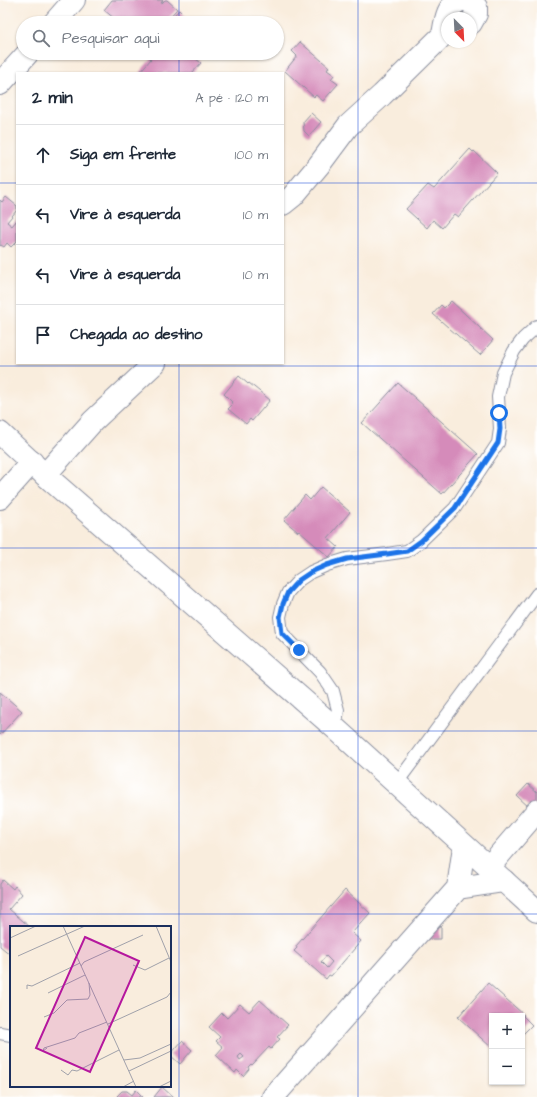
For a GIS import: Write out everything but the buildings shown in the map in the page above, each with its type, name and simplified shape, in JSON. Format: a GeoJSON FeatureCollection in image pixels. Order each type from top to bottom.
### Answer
{"type":"FeatureCollection","features":[{"type":"Feature","properties":{"kind":"street"},"geometry":{"type":"LineString","coordinates":[[60,16],[74,0]]}},
{"type":"Feature","properties":{"kind":"street"},"geometry":{"type":"LineString","coordinates":[[449,12],[451,7],[458,1],[462,0]]}},
{"type":"Feature","properties":{"kind":"street"},"geometry":{"type":"LineString","coordinates":[[468,0],[476,7],[476,12]]}},
{"type":"Feature","properties":{"kind":"street"},"geometry":{"type":"LineString","coordinates":[[284,203],[293,196],[348,126],[441,38]]}},
{"type":"Feature","properties":{"kind":"street"},"geometry":{"type":"LineString","coordinates":[[0,84],[22,60]]}},
{"type":"Feature","properties":{"kind":"street"},"geometry":{"type":"LineString","coordinates":[[0,498],[39,469],[154,364]]}},
{"type":"Feature","properties":{"kind":"street"},"geometry":{"type":"LineString","coordinates":[[0,433],[39,469],[335,728],[537,911]]}},
{"type":"Feature","properties":{"kind":"street"},"geometry":{"type":"LineString","coordinates":[[273,1097],[458,888],[497,874],[537,811]]}},
{"type":"Feature","properties":{"kind":"street"},"geometry":{"type":"LineString","coordinates":[[458,888],[464,846]]}},
{"type":"Feature","properties":{"kind":"lane"},"geometry":{"type":"LineString","coordinates":[[335,728],[338,710],[333,691],[320,672],[282,633],[280,617],[288,592],[299,580],[311,572],[327,565],[347,559],[407,551],[421,541],[455,508],[498,443],[500,429],[498,397],[503,373],[514,351],[523,339],[537,326]]}},
{"type":"Feature","properties":{"kind":"lane"},"geometry":{"type":"LineString","coordinates":[[396,784],[537,594]]}},
{"type":"Feature","properties":{"kind":"lane"},"geometry":{"type":"LineString","coordinates":[[0,1033],[10,1035]]}},
{"type":"Feature","properties":{"kind":"route"},"geometry":{"type":"LineString","coordinates":[[299,650],[282,633],[280,617],[288,592],[299,580],[311,572],[327,565],[347,559],[407,551],[421,541],[455,508],[489,458],[498,443],[500,429],[499,413]]}}]}
